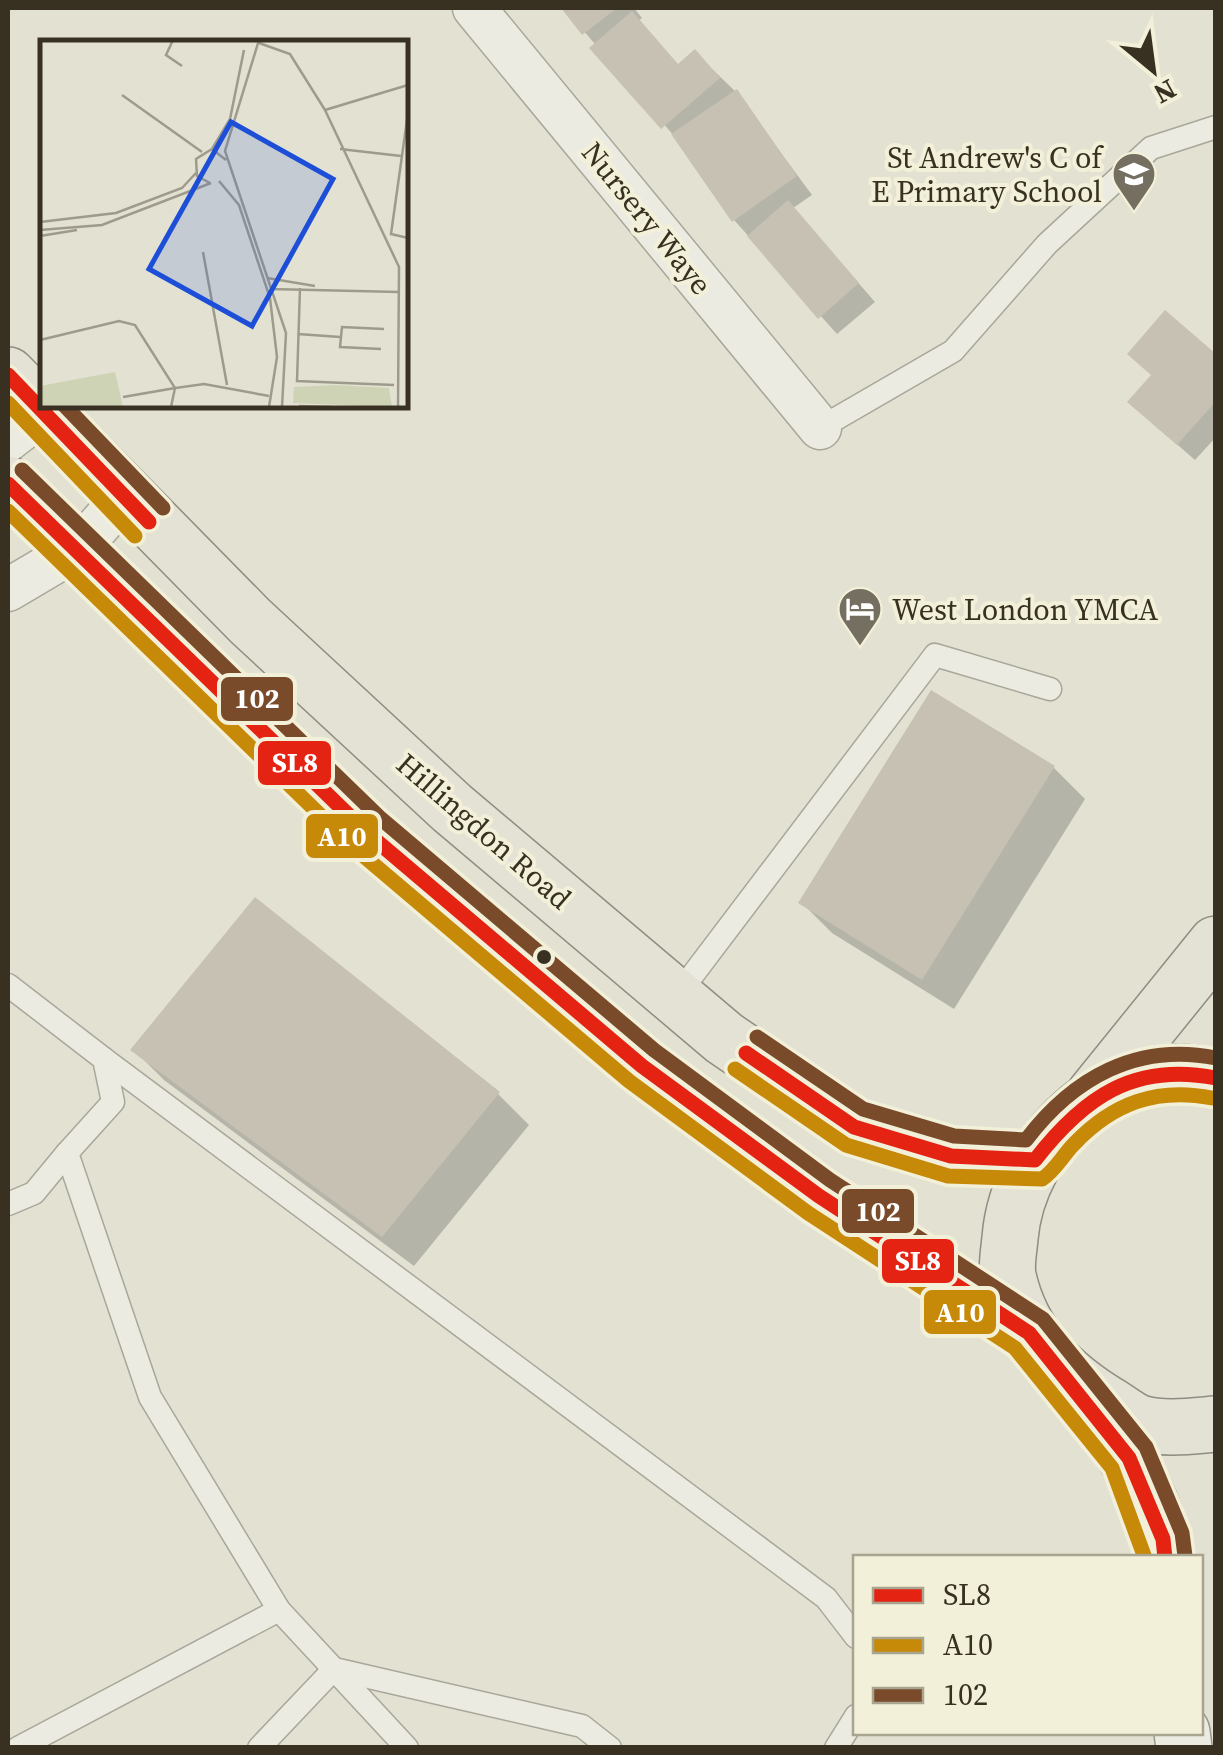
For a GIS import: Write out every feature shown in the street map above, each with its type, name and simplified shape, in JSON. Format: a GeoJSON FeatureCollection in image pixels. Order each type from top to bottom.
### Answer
{"type":"FeatureCollection","features":[{"type":"Feature","properties":{"kind":"main road","name":"Hillingdon Road"},"geometry":{"type":"LineString","coordinates":[[19,410],[124,497],[452,808],[724,1038],[854,1127],[951,1156],[1034,1160]]}},
{"type":"Feature","properties":{"kind":"main road"},"geometry":{"type":"LineString","coordinates":[[8,484],[366,832],[642,1066],[819,1196],[1029,1333],[1129,1458],[1163,1539],[1165,1555]]}},
{"type":"Feature","properties":{"kind":"main road"},"geometry":{"type":"LineString","coordinates":[[1029,1333],[1007,1273],[1012,1212],[1034,1160],[1060,1124],[1092,1098],[1216,944]]}},
{"type":"Feature","properties":{"kind":"main road"},"geometry":{"type":"LineString","coordinates":[[1092,1098],[1136,1076],[1198,1072],[1216,1078]]}},
{"type":"Feature","properties":{"kind":"main road"},"geometry":{"type":"LineString","coordinates":[[1072,1383],[1140,1423],[1216,1424]]}},
{"type":"Feature","properties":{"kind":"street","name":"Nursery Waye"},"geometry":{"type":"LineString","coordinates":[[474,8],[820,428]]}},
{"type":"Feature","properties":{"kind":"street"},"geometry":{"type":"LineString","coordinates":[[8,590],[78,548],[124,497]]}},
{"type":"Feature","properties":{"kind":"lane"},"geometry":{"type":"LineString","coordinates":[[820,428],[953,351],[1047,244],[1151,148],[1216,128]]}},
{"type":"Feature","properties":{"kind":"lane"},"geometry":{"type":"LineString","coordinates":[[676,997],[935,655],[1050,689]]}},
{"type":"Feature","properties":{"kind":"lane"},"geometry":{"type":"LineString","coordinates":[[8,984],[104,1060],[826,1598],[853,1632]]}},
{"type":"Feature","properties":{"kind":"lane"},"geometry":{"type":"LineString","coordinates":[[8,1204],[34,1193],[114,1102],[104,1060]]}},
{"type":"Feature","properties":{"kind":"lane"},"geometry":{"type":"LineString","coordinates":[[68,1153],[150,1397],[279,1610],[407,1748]]}},
{"type":"Feature","properties":{"kind":"lane"},"geometry":{"type":"LineString","coordinates":[[18,1748],[279,1610]]}},
{"type":"Feature","properties":{"kind":"lane"},"geometry":{"type":"LineString","coordinates":[[259,1748],[334,1668]]}},
{"type":"Feature","properties":{"kind":"lane"},"geometry":{"type":"LineString","coordinates":[[334,1668],[582,1726],[610,1748]]}},
{"type":"Feature","properties":{"kind":"lane"},"geometry":{"type":"LineString","coordinates":[[836,1748],[853,1721]]}},
{"type":"Feature","properties":{"kind":"building"},"geometry":{"type":"Polygon","coordinates":[[[561,8],[617,8],[582,35],[561,8]]]}},
{"type":"Feature","properties":{"kind":"building"},"geometry":{"type":"Polygon","coordinates":[[[632,11],[678,64],[695,49],[720,78],[661,129],[589,48],[632,11]]]}},
{"type":"Feature","properties":{"kind":"building"},"geometry":{"type":"Polygon","coordinates":[[[737,89],[797,176],[732,222],[671,134],[737,89]]]}},
{"type":"Feature","properties":{"kind":"building"},"geometry":{"type":"Polygon","coordinates":[[[788,200],[859,283],[818,319],[747,236],[788,200]]]}},
{"type":"Feature","properties":{"kind":"building"},"geometry":{"type":"Polygon","coordinates":[[[1165,310],[1216,354],[1216,401],[1177,445],[1127,402],[1151,375],[1127,354],[1165,310]]]}},
{"type":"Feature","properties":{"kind":"building"},"geometry":{"type":"Polygon","coordinates":[[[931,690],[1055,766],[922,980],[798,903],[931,690]]]}},
{"type":"Feature","properties":{"kind":"building"},"geometry":{"type":"Polygon","coordinates":[[[255,897],[500,1092],[382,1237],[130,1050],[255,897]]]}},
{"type":"Feature","properties":{"kind":"transit line","name":"SL8"},"geometry":{"type":"LineString","coordinates":[[8,375],[149,522]]}},
{"type":"Feature","properties":{"kind":"transit line","name":"A10"},"geometry":{"type":"LineString","coordinates":[[8,403],[135,536]]}},
{"type":"Feature","properties":{"kind":"transit line","name":"102"},"geometry":{"type":"LineString","coordinates":[[67,408],[163,508]]}},
{"type":"Feature","properties":{"kind":"transit line","name":"102"},"geometry":{"type":"LineString","coordinates":[[22,470],[379,817],[654,1050],[830,1180],[1043,1319],[1146,1447],[1182,1533],[1185,1555]]}},
{"type":"Feature","properties":{"kind":"transit line","name":"SL8"},"geometry":{"type":"LineString","coordinates":[[8,484],[366,832],[642,1066],[819,1196],[1029,1333],[1129,1458],[1163,1539],[1165,1555]]}},
{"type":"Feature","properties":{"kind":"transit line","name":"A10"},"geometry":{"type":"LineString","coordinates":[[8,511],[352,846],[629,1081],[808,1213],[1015,1348],[1112,1468],[1144,1555]]}},
{"type":"Feature","properties":{"kind":"transit line","name":"102"},"geometry":{"type":"LineString","coordinates":[[757,1037],[863,1109],[954,1136],[1026,1140],[1064,1099],[1109,1070],[1160,1055],[1216,1058]]}},
{"type":"Feature","properties":{"kind":"transit line","name":"SL8"},"geometry":{"type":"LineString","coordinates":[[746,1053],[854,1127],[951,1156],[1035,1160],[1072,1118],[1113,1089],[1160,1075],[1216,1078]]}},
{"type":"Feature","properties":{"kind":"transit line","name":"A10"},"geometry":{"type":"LineString","coordinates":[[735,1069],[846,1145],[948,1176],[1042,1179],[1089,1130],[1120,1109],[1154,1097],[1212,1098]]}},
{"type":"Feature","properties":{"kind":"place","name":"St Andrew's C of E Primary School"},"geometry":{"type":"Point","coordinates":[1134,212]}},
{"type":"Feature","properties":{"kind":"place","name":"West London YMCA"},"geometry":{"type":"Point","coordinates":[860,647]}}]}
